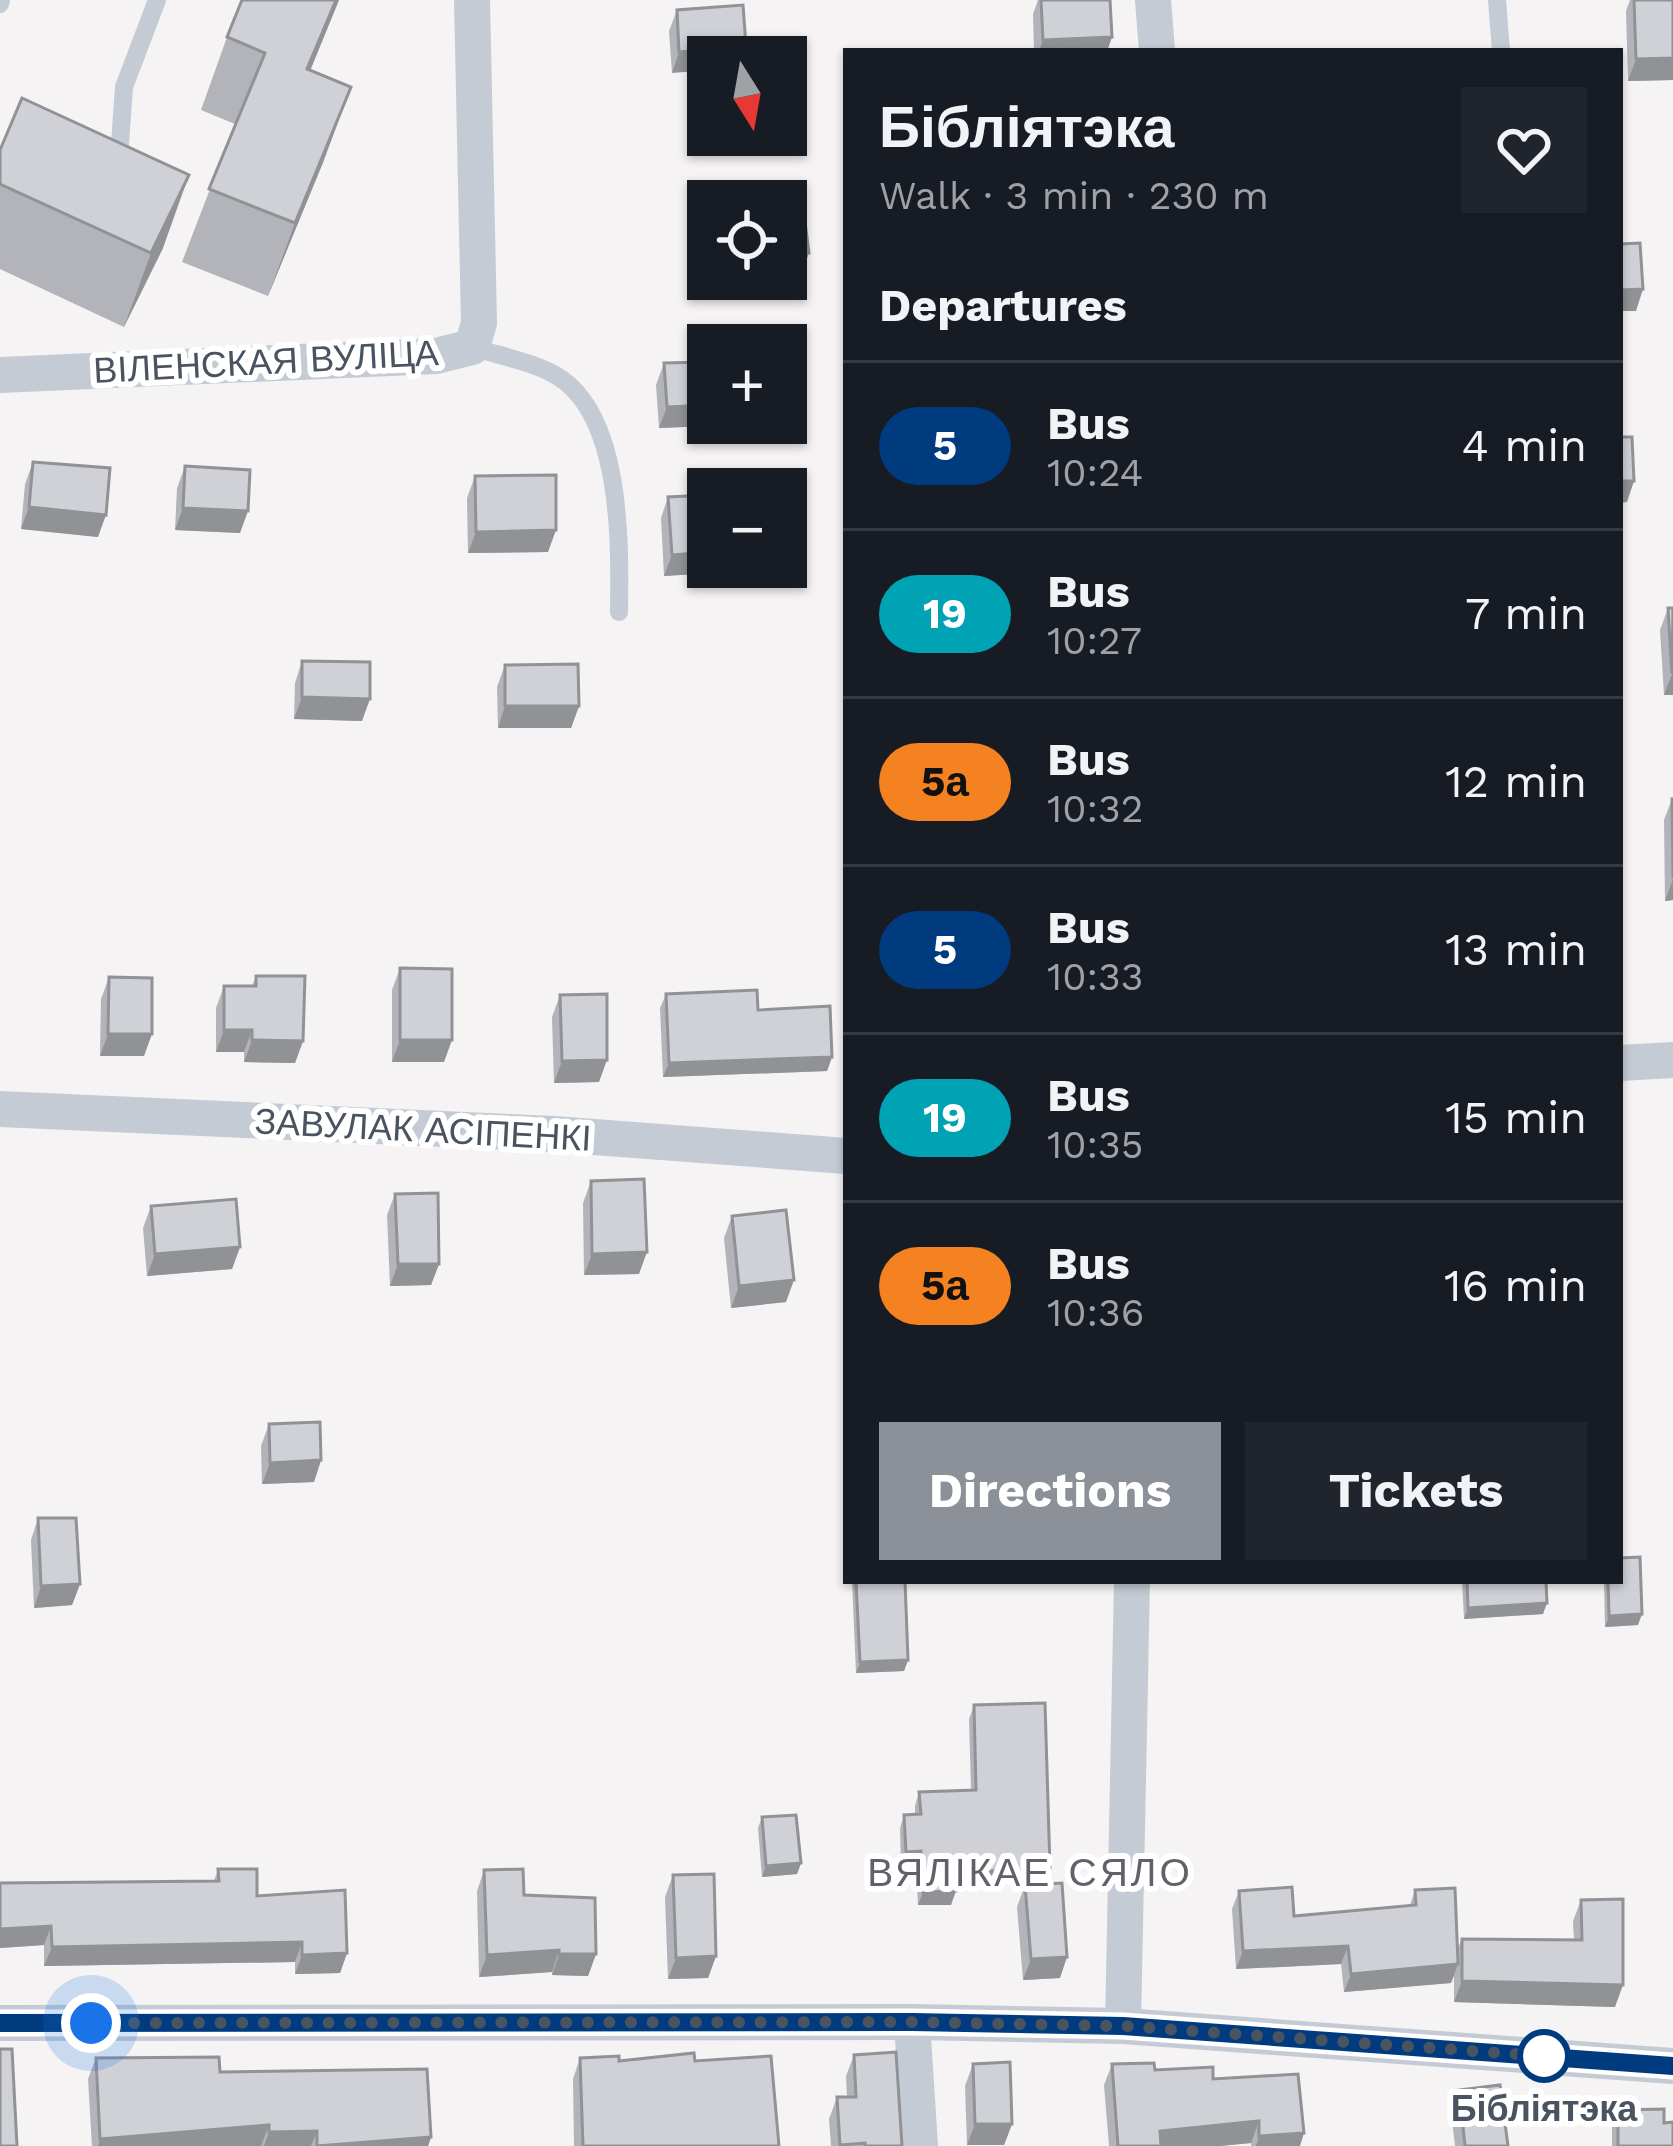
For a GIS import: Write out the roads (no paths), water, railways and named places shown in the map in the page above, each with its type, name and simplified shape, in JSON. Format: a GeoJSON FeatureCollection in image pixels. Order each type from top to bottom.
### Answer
{"type":"FeatureCollection","features":[{"type":"Feature","properties":{"kind":"street","name":"ВІЛЕНСКАЯ ВУЛІЦА"},"geometry":{"type":"LineString","coordinates":[[0,375],[436,356],[472,346],[479,323],[472,0]]}},
{"type":"Feature","properties":{"kind":"street"},"geometry":{"type":"LineString","coordinates":[[1153,0],[1156,48]]}},
{"type":"Feature","properties":{"kind":"street"},"geometry":{"type":"LineString","coordinates":[[1623,1063],[1673,1060]]}},
{"type":"Feature","properties":{"kind":"street","name":"ЗАВУЛАК АСІПЕНКІ"},"geometry":{"type":"LineString","coordinates":[[0,1109],[554,1134],[843,1156]]}},
{"type":"Feature","properties":{"kind":"street"},"geometry":{"type":"LineString","coordinates":[[1123,2026],[1132,1584]]}},
{"type":"Feature","properties":{"kind":"street"},"geometry":{"type":"LineString","coordinates":[[912,2022],[920,2146]]}},
{"type":"Feature","properties":{"kind":"street"},"geometry":{"type":"LineString","coordinates":[[0,2023],[1123,2026],[1673,2066]]}},
{"type":"Feature","properties":{"kind":"lane"},"geometry":{"type":"LineString","coordinates":[[119,158],[124,87],[157,0]]}},
{"type":"Feature","properties":{"kind":"lane"},"geometry":{"type":"LineString","coordinates":[[1497,0],[1501,48]]}},
{"type":"Feature","properties":{"kind":"lane"},"geometry":{"type":"LineString","coordinates":[[472,346],[558,376],[590,404],[607,458],[620,541],[619,612]]}},
{"type":"Feature","properties":{"kind":"place","name":"Бібліятэка"},"geometry":{"type":"Point","coordinates":[1544,2056]}},
{"type":"Feature","properties":{"kind":"district","name":"ВЯЛІКАЕ СЯЛО"},"geometry":{"type":"Point","coordinates":[1030,1872]}}]}
